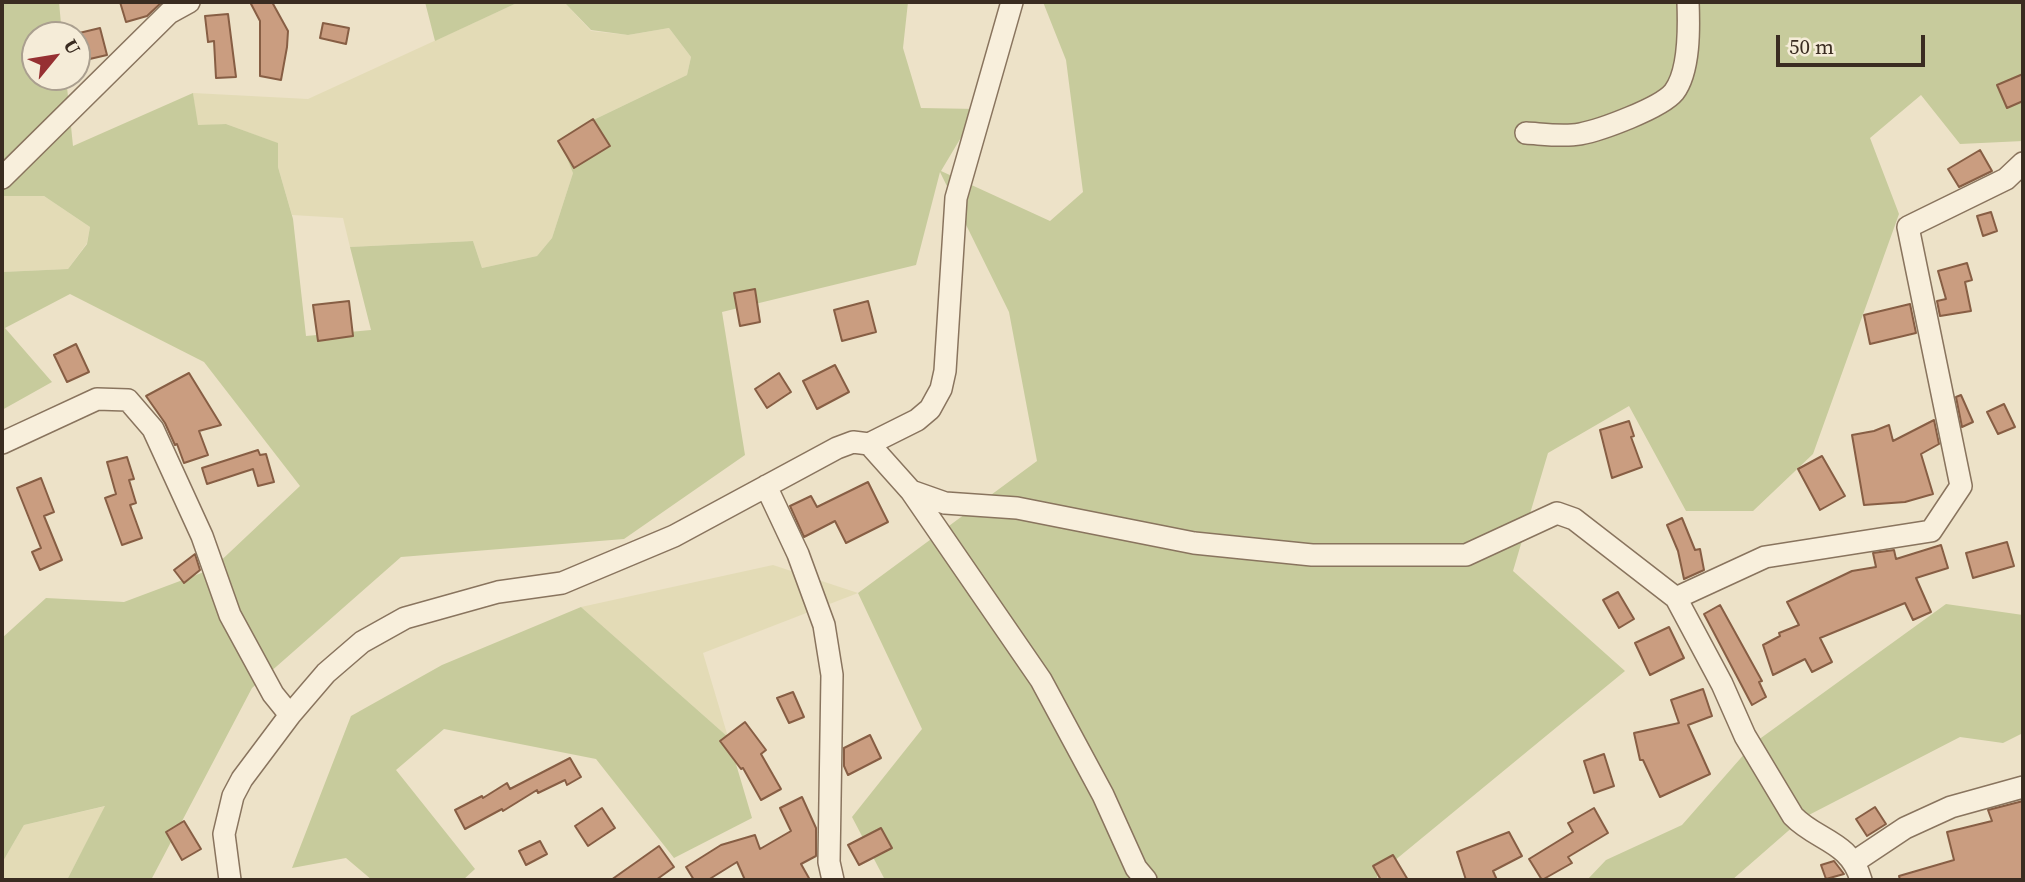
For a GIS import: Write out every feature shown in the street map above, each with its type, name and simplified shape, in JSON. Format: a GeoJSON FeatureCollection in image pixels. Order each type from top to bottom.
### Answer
{"type":"FeatureCollection","features":[{"type":"Feature","properties":{"kind":"street"},"geometry":{"type":"LineString","coordinates":[[2,178],[169,13],[189,2]]}},
{"type":"Feature","properties":{"kind":"street"},"geometry":{"type":"LineString","coordinates":[[230,880],[224,834],[233,796],[242,779],[290,715],[327,673],[362,642],[405,618],[499,592],[562,583],[674,536],[837,447],[853,442],[869,443],[917,420],[930,409],[942,389],[945,371],[956,198],[1012,2]]}},
{"type":"Feature","properties":{"kind":"street"},"geometry":{"type":"LineString","coordinates":[[1526,133],[1578,134],[1635,117],[1674,92],[1686,62],[1688,2]]}},
{"type":"Feature","properties":{"kind":"street"},"geometry":{"type":"LineString","coordinates":[[1676,598],[1765,557],[1931,531],[1961,486],[1908,227],[2007,179],[2023,163]]}},
{"type":"Feature","properties":{"kind":"street"},"geometry":{"type":"LineString","coordinates":[[2,443],[97,399],[128,400],[153,429],[202,536],[230,615],[273,694],[290,715]]}},
{"type":"Feature","properties":{"kind":"street"},"geometry":{"type":"LineString","coordinates":[[869,443],[911,491],[1041,680],[1103,795],[1136,868],[1146,880]]}},
{"type":"Feature","properties":{"kind":"street"},"geometry":{"type":"LineString","coordinates":[[766,486],[798,554],[824,625],[832,675],[829,862],[833,880]]}},
{"type":"Feature","properties":{"kind":"street"},"geometry":{"type":"LineString","coordinates":[[911,491],[945,503],[1017,508],[1194,542],[1312,555],[1465,555],[1557,513],[1574,519],[1676,598],[1722,684],[1745,736],[1793,816],[1839,846],[1857,871],[1905,828],[1951,807],[2023,787]]}},
{"type":"Feature","properties":{"kind":"shaded area"},"geometry":{"type":"Polygon","coordinates":[[[519,2],[564,2],[591,31],[628,35],[669,28],[691,57],[687,75],[585,124],[552,238],[537,256],[482,268],[473,241],[350,247],[343,218],[292,215],[278,167],[277,143],[226,124],[197,126],[193,93],[308,99],[519,2]]]}},
{"type":"Feature","properties":{"kind":"shaded area"},"geometry":{"type":"Polygon","coordinates":[[[2,196],[44,196],[90,227],[87,243],[68,269],[2,272],[2,196]]]}},
{"type":"Feature","properties":{"kind":"shaded area"},"geometry":{"type":"Polygon","coordinates":[[[773,565],[858,593],[703,653],[728,737],[581,607],[773,565]]]}},
{"type":"Feature","properties":{"kind":"shaded area"},"geometry":{"type":"Polygon","coordinates":[[[106,806],[67,880],[2,880],[2,863],[24,825],[106,806]]]}},
{"type":"Feature","properties":{"kind":"green space"},"geometry":{"type":"Polygon","coordinates":[[[2,2],[59,2],[61,21],[21,21],[21,91],[67,91],[73,146],[193,93],[198,125],[226,124],[278,143],[278,167],[293,219],[306,336],[371,330],[350,247],[473,241],[482,268],[537,256],[552,238],[573,173],[561,143],[585,124],[687,75],[691,57],[669,28],[628,35],[591,30],[564,2],[908,2],[903,48],[921,108],[978,109],[941,171],[1050,221],[1083,192],[1066,60],[1043,2],[2023,2],[2023,141],[1960,144],[1921,95],[1870,138],[1899,214],[1813,454],[1753,511],[1686,511],[1629,406],[1548,453],[1513,571],[1625,671],[1377,875],[1377,880],[885,880],[852,817],[922,729],[858,593],[1037,461],[1009,312],[940,172],[916,265],[722,312],[745,455],[624,539],[401,557],[252,688],[151,880],[67,880],[105,806],[24,825],[2,863],[2,638],[46,598],[124,602],[212,569],[300,486],[204,362],[70,294],[5,328],[52,382],[2,410],[2,272],[68,269],[87,244],[90,227],[44,196],[2,196],[2,2]]]}},
{"type":"Feature","properties":{"kind":"green space"},"geometry":{"type":"Polygon","coordinates":[[[425,2],[519,2],[435,41],[425,2]]]}},
{"type":"Feature","properties":{"kind":"green space"},"geometry":{"type":"Polygon","coordinates":[[[1946,604],[2023,615],[2023,733],[2003,743],[1960,737],[1803,818],[1732,880],[1587,880],[1606,860],[1682,825],[1754,743],[1946,604]]]}},
{"type":"Feature","properties":{"kind":"green space"},"geometry":{"type":"Polygon","coordinates":[[[581,607],[728,737],[752,818],[674,858],[596,759],[444,729],[396,770],[475,869],[463,880],[372,880],[346,858],[292,868],[351,716],[442,665],[581,607]]]}},
{"type":"Feature","properties":{"kind":"building"},"geometry":{"type":"Polygon","coordinates":[[[120,2],[162,2],[147,16],[126,22],[120,2]]]}},
{"type":"Feature","properties":{"kind":"building"},"geometry":{"type":"Polygon","coordinates":[[[250,2],[272,2],[288,31],[281,80],[260,76],[260,21],[250,2]]]}},
{"type":"Feature","properties":{"kind":"building"},"geometry":{"type":"Polygon","coordinates":[[[228,14],[236,77],[216,78],[214,41],[208,42],[205,16],[228,14]]]}},
{"type":"Feature","properties":{"kind":"building"},"geometry":{"type":"Polygon","coordinates":[[[323,23],[349,28],[346,44],[320,38],[323,23]]]}},
{"type":"Feature","properties":{"kind":"building"},"geometry":{"type":"Polygon","coordinates":[[[100,28],[107,55],[91,59],[91,30],[100,28]]]}},
{"type":"Feature","properties":{"kind":"building"},"geometry":{"type":"Polygon","coordinates":[[[2023,74],[2023,101],[2007,108],[1997,85],[2023,74]]]}},
{"type":"Feature","properties":{"kind":"building"},"geometry":{"type":"Polygon","coordinates":[[[593,119],[610,146],[574,168],[558,141],[593,119]]]}},
{"type":"Feature","properties":{"kind":"building"},"geometry":{"type":"Polygon","coordinates":[[[1980,150],[1992,171],[1959,187],[1948,169],[1980,150]]]}},
{"type":"Feature","properties":{"kind":"building"},"geometry":{"type":"Polygon","coordinates":[[[1991,212],[1997,231],[1983,236],[1977,216],[1991,212]]]}},
{"type":"Feature","properties":{"kind":"building"},"geometry":{"type":"Polygon","coordinates":[[[1967,263],[1972,280],[1965,282],[1971,311],[1940,316],[1937,301],[1946,299],[1938,271],[1967,263]]]}},
{"type":"Feature","properties":{"kind":"building"},"geometry":{"type":"Polygon","coordinates":[[[755,289],[760,322],[740,326],[734,293],[755,289]]]}},
{"type":"Feature","properties":{"kind":"building"},"geometry":{"type":"Polygon","coordinates":[[[349,301],[353,336],[318,341],[313,305],[349,301]]]}},
{"type":"Feature","properties":{"kind":"building"},"geometry":{"type":"Polygon","coordinates":[[[868,301],[876,332],[842,341],[834,310],[868,301]]]}},
{"type":"Feature","properties":{"kind":"building"},"geometry":{"type":"Polygon","coordinates":[[[1910,304],[1916,333],[1870,344],[1864,315],[1910,304]]]}},
{"type":"Feature","properties":{"kind":"building"},"geometry":{"type":"Polygon","coordinates":[[[76,344],[89,372],[67,382],[54,355],[76,344]]]}},
{"type":"Feature","properties":{"kind":"building"},"geometry":{"type":"Polygon","coordinates":[[[835,365],[849,392],[817,409],[803,381],[835,365]]]}},
{"type":"Feature","properties":{"kind":"building"},"geometry":{"type":"Polygon","coordinates":[[[189,373],[221,425],[199,431],[208,455],[184,463],[177,444],[175,445],[165,423],[146,396],[189,373]]]}},
{"type":"Feature","properties":{"kind":"building"},"geometry":{"type":"Polygon","coordinates":[[[779,373],[791,392],[767,408],[755,389],[779,373]]]}},
{"type":"Feature","properties":{"kind":"building"},"geometry":{"type":"Polygon","coordinates":[[[1961,395],[1973,422],[1962,427],[1956,397],[1961,395]]]}},
{"type":"Feature","properties":{"kind":"building"},"geometry":{"type":"Polygon","coordinates":[[[2004,404],[2015,427],[1998,434],[1987,412],[2004,404]]]}},
{"type":"Feature","properties":{"kind":"building"},"geometry":{"type":"Polygon","coordinates":[[[1934,420],[1939,444],[1921,454],[1933,494],[1905,502],[1864,505],[1852,435],[1889,425],[1893,441],[1934,420]]]}},
{"type":"Feature","properties":{"kind":"building"},"geometry":{"type":"Polygon","coordinates":[[[1629,421],[1634,436],[1631,437],[1642,467],[1612,478],[1600,430],[1629,421]]]}},
{"type":"Feature","properties":{"kind":"building"},"geometry":{"type":"Polygon","coordinates":[[[258,450],[260,455],[266,454],[274,482],[258,486],[253,469],[207,484],[202,468],[258,450]]]}},
{"type":"Feature","properties":{"kind":"building"},"geometry":{"type":"Polygon","coordinates":[[[1822,456],[1845,496],[1820,510],[1798,469],[1822,456]]]}},
{"type":"Feature","properties":{"kind":"building"},"geometry":{"type":"Polygon","coordinates":[[[127,457],[134,479],[129,480],[136,503],[130,505],[142,538],[122,545],[105,498],[116,494],[107,462],[127,457]]]}},
{"type":"Feature","properties":{"kind":"building"},"geometry":{"type":"Polygon","coordinates":[[[41,478],[54,512],[44,516],[62,560],[40,570],[32,552],[41,548],[17,488],[41,478]]]}},
{"type":"Feature","properties":{"kind":"building"},"geometry":{"type":"Polygon","coordinates":[[[868,482],[888,522],[846,543],[835,521],[804,537],[790,506],[811,496],[817,507],[868,482]]]}},
{"type":"Feature","properties":{"kind":"building"},"geometry":{"type":"Polygon","coordinates":[[[1682,518],[1695,550],[1700,549],[1704,570],[1684,579],[1678,551],[1667,525],[1682,518]]]}},
{"type":"Feature","properties":{"kind":"building"},"geometry":{"type":"Polygon","coordinates":[[[2007,542],[2014,566],[1973,578],[1966,553],[2007,542]]]}},
{"type":"Feature","properties":{"kind":"building"},"geometry":{"type":"Polygon","coordinates":[[[1941,545],[1948,568],[1916,578],[1931,612],[1913,620],[1905,603],[1820,638],[1832,662],[1812,672],[1805,659],[1773,675],[1763,645],[1780,636],[1779,633],[1799,625],[1787,602],[1852,571],[1876,567],[1873,553],[1894,550],[1896,559],[1941,545]]]}},
{"type":"Feature","properties":{"kind":"building"},"geometry":{"type":"Polygon","coordinates":[[[195,554],[200,570],[184,583],[174,570],[195,554]]]}},
{"type":"Feature","properties":{"kind":"building"},"geometry":{"type":"Polygon","coordinates":[[[1618,592],[1634,619],[1619,628],[1603,600],[1618,592]]]}},
{"type":"Feature","properties":{"kind":"building"},"geometry":{"type":"Polygon","coordinates":[[[1720,605],[1762,681],[1759,682],[1766,697],[1752,705],[1704,614],[1720,605]]]}},
{"type":"Feature","properties":{"kind":"building"},"geometry":{"type":"Polygon","coordinates":[[[1669,627],[1684,658],[1650,675],[1635,643],[1669,627]]]}},
{"type":"Feature","properties":{"kind":"building"},"geometry":{"type":"Polygon","coordinates":[[[1703,689],[1712,716],[1688,725],[1710,774],[1660,797],[1643,760],[1640,760],[1634,733],[1679,723],[1671,700],[1703,689]]]}},
{"type":"Feature","properties":{"kind":"building"},"geometry":{"type":"Polygon","coordinates":[[[793,692],[804,717],[789,723],[777,698],[793,692]]]}},
{"type":"Feature","properties":{"kind":"building"},"geometry":{"type":"Polygon","coordinates":[[[745,722],[766,750],[761,754],[781,789],[761,800],[743,768],[741,769],[720,741],[745,722]]]}},
{"type":"Feature","properties":{"kind":"building"},"geometry":{"type":"Polygon","coordinates":[[[870,735],[881,758],[848,775],[844,766],[844,748],[870,735]]]}},
{"type":"Feature","properties":{"kind":"building"},"geometry":{"type":"Polygon","coordinates":[[[1604,754],[1614,786],[1594,793],[1584,761],[1604,754]]]}},
{"type":"Feature","properties":{"kind":"building"},"geometry":{"type":"Polygon","coordinates":[[[570,758],[581,777],[567,785],[565,780],[538,793],[537,790],[503,811],[502,809],[465,829],[455,810],[482,796],[483,798],[507,783],[510,789],[570,758]]]}},
{"type":"Feature","properties":{"kind":"building"},"geometry":{"type":"Polygon","coordinates":[[[802,797],[816,828],[816,856],[801,864],[810,880],[745,880],[737,862],[708,880],[694,880],[686,867],[721,845],[755,835],[760,849],[791,831],[780,808],[802,797]]]}},
{"type":"Feature","properties":{"kind":"building"},"geometry":{"type":"Polygon","coordinates":[[[2023,801],[2023,880],[1900,880],[1899,876],[1954,860],[1947,832],[1992,821],[1988,810],[2023,801]]]}},
{"type":"Feature","properties":{"kind":"building"},"geometry":{"type":"Polygon","coordinates":[[[1875,807],[1886,824],[1867,836],[1856,819],[1875,807]]]}},
{"type":"Feature","properties":{"kind":"building"},"geometry":{"type":"Polygon","coordinates":[[[602,808],[615,828],[588,846],[575,826],[602,808]]]}},
{"type":"Feature","properties":{"kind":"building"},"geometry":{"type":"Polygon","coordinates":[[[1594,808],[1608,833],[1568,857],[1572,863],[1542,880],[1529,859],[1573,832],[1568,823],[1594,808]]]}},
{"type":"Feature","properties":{"kind":"building"},"geometry":{"type":"Polygon","coordinates":[[[184,821],[201,849],[182,860],[166,832],[184,821]]]}},
{"type":"Feature","properties":{"kind":"building"},"geometry":{"type":"Polygon","coordinates":[[[881,828],[892,848],[859,865],[848,845],[881,828]]]}},
{"type":"Feature","properties":{"kind":"building"},"geometry":{"type":"Polygon","coordinates":[[[1509,832],[1522,856],[1493,871],[1497,880],[1466,880],[1457,852],[1509,832]]]}},
{"type":"Feature","properties":{"kind":"building"},"geometry":{"type":"Polygon","coordinates":[[[540,841],[547,854],[526,865],[519,851],[540,841]]]}},
{"type":"Feature","properties":{"kind":"building"},"geometry":{"type":"Polygon","coordinates":[[[659,846],[674,867],[656,880],[611,880],[659,846]]]}},
{"type":"Feature","properties":{"kind":"building"},"geometry":{"type":"Polygon","coordinates":[[[1393,855],[1408,880],[1381,880],[1373,866],[1393,855]]]}},
{"type":"Feature","properties":{"kind":"building"},"geometry":{"type":"Polygon","coordinates":[[[1834,861],[1844,874],[1826,879],[1821,865],[1834,861]]]}}]}
